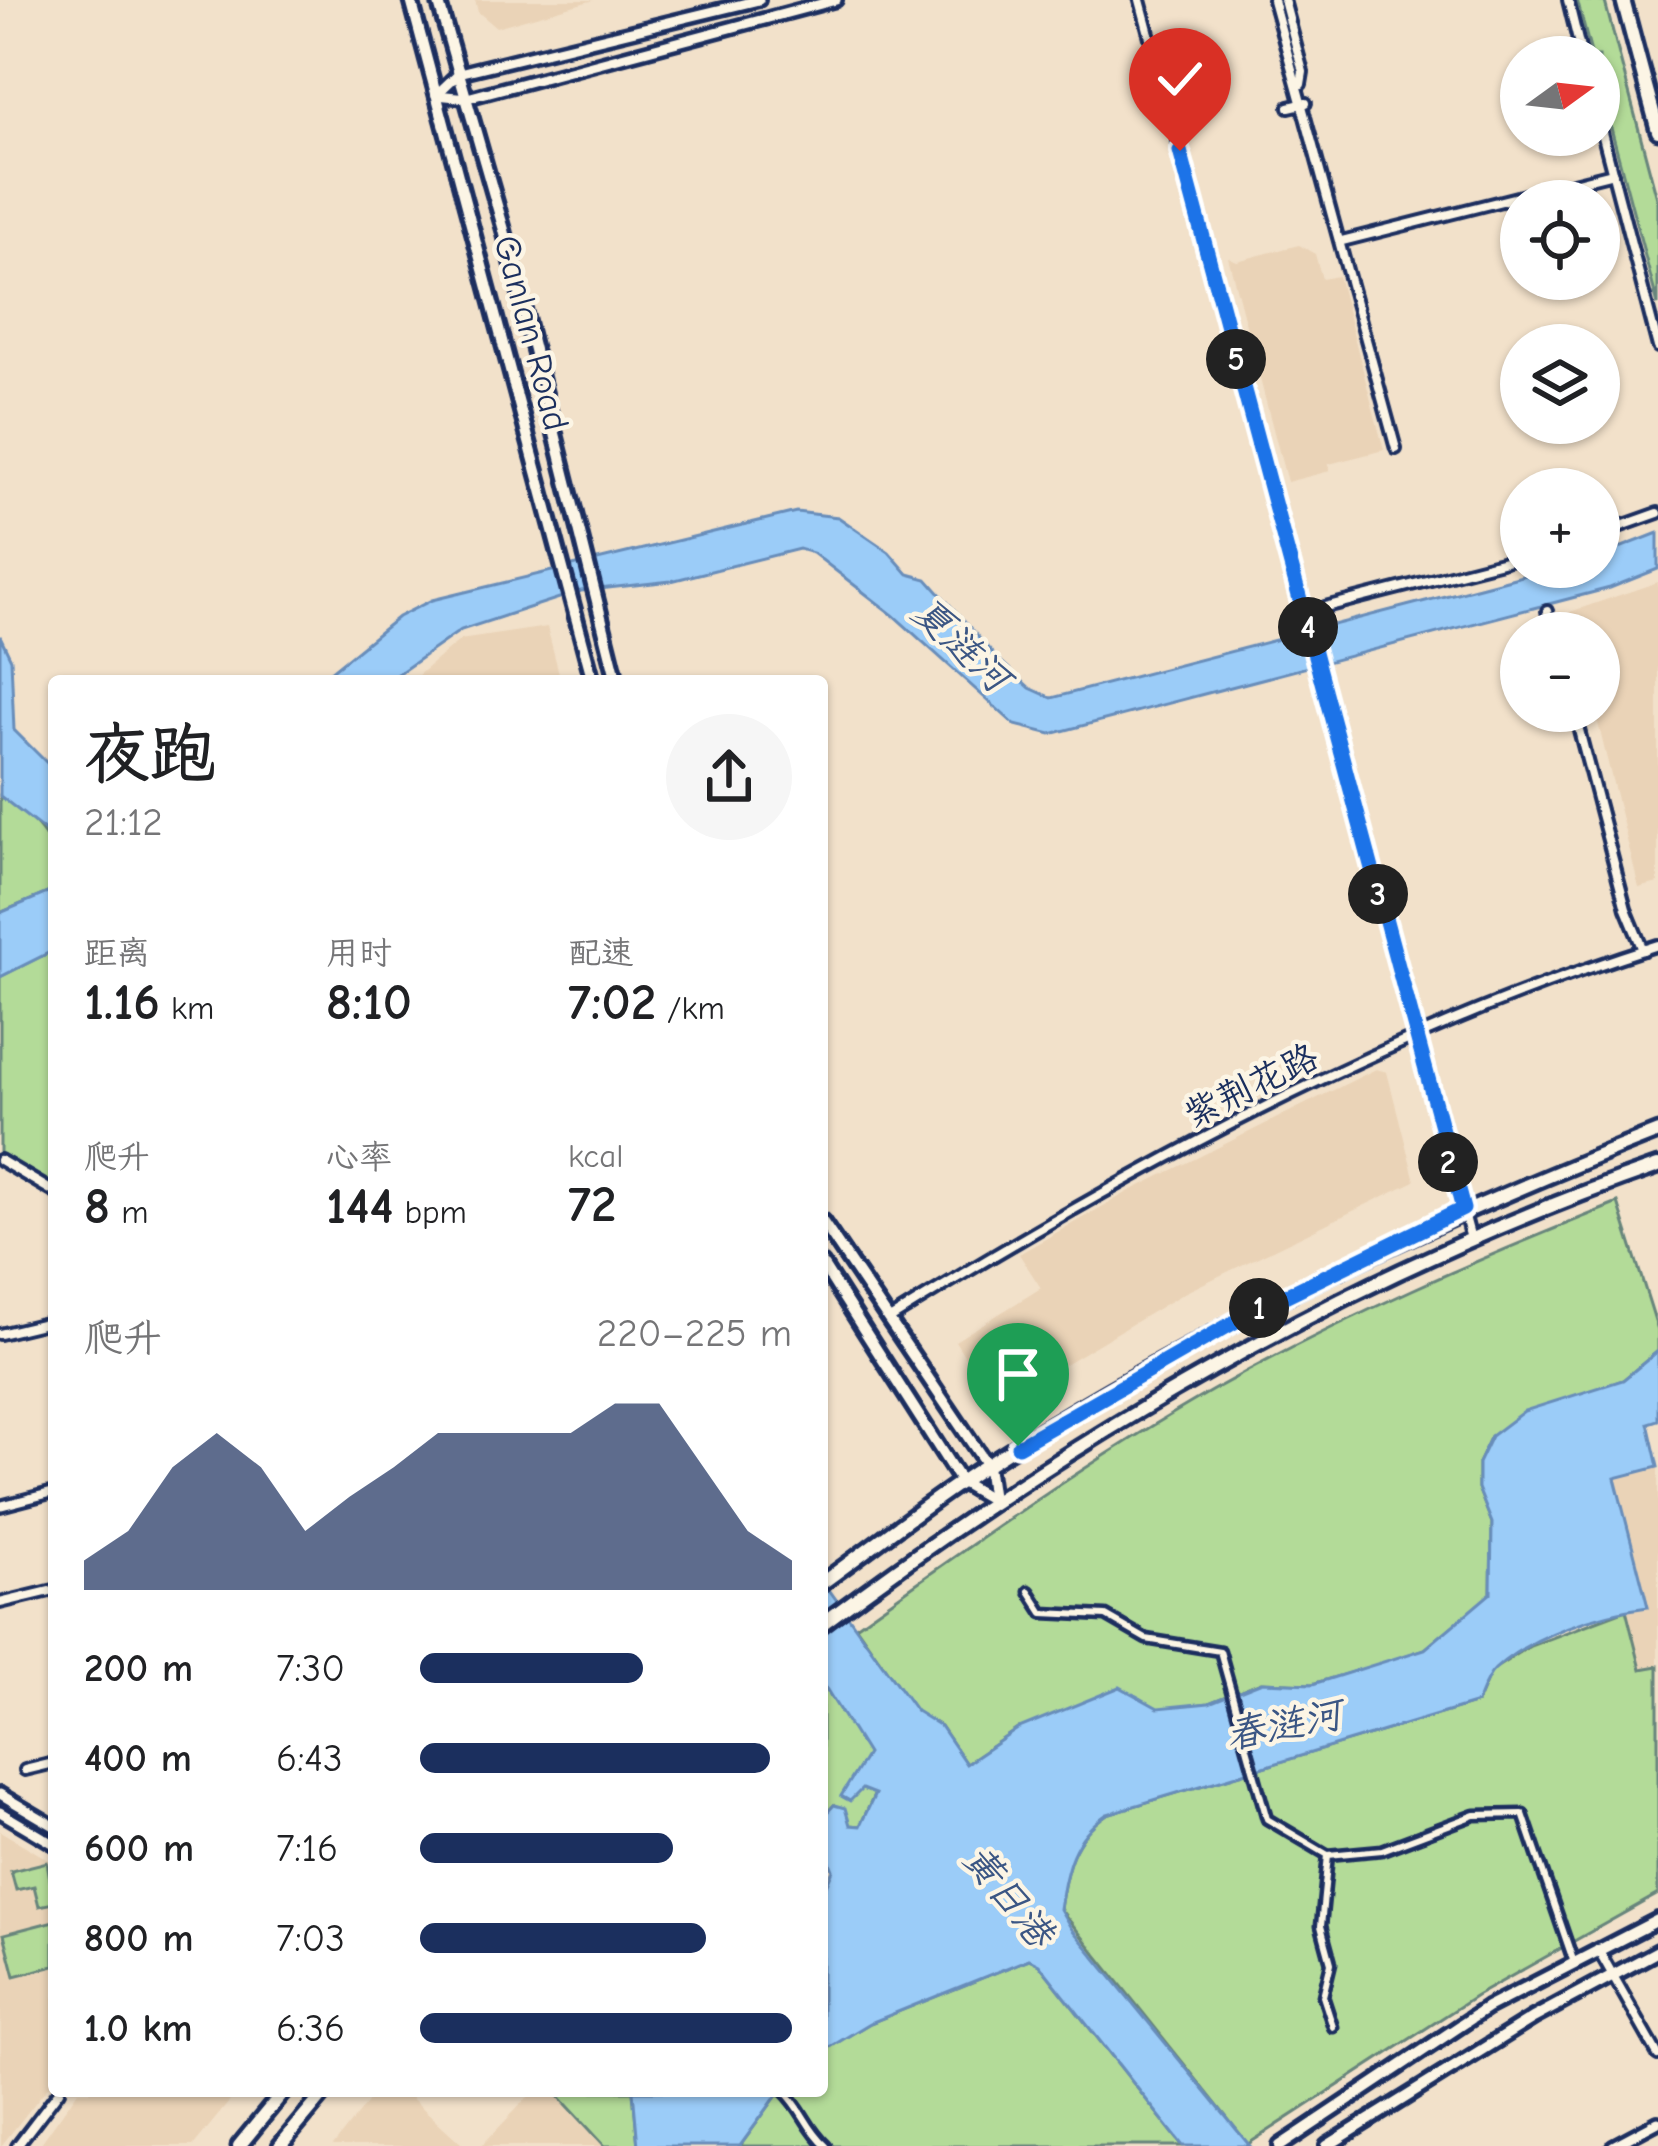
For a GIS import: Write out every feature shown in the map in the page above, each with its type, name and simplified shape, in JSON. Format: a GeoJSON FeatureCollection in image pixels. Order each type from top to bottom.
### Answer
{"type":"FeatureCollection","features":[{"type":"Feature","properties":{"kind":"main road","name":"Ganlan Road"},"geometry":{"type":"LineString","coordinates":[[411,0],[590,675]]}},
{"type":"Feature","properties":{"kind":"main road","name":"Ganlan Road"},"geometry":{"type":"LineString","coordinates":[[438,0],[615,675]]}},
{"type":"Feature","properties":{"kind":"main road"},"geometry":{"type":"LineString","coordinates":[[1623,0],[1658,131]]}},
{"type":"Feature","properties":{"kind":"main road"},"geometry":{"type":"LineString","coordinates":[[828,1578],[987,1465],[1169,1356],[1463,1209],[1658,1132]]}},
{"type":"Feature","properties":{"kind":"main road"},"geometry":{"type":"LineString","coordinates":[[828,1619],[992,1500],[1149,1402],[1287,1327],[1472,1240],[1658,1166]]}},
{"type":"Feature","properties":{"kind":"main road"},"geometry":{"type":"LineString","coordinates":[[828,1230],[987,1465],[992,1500]]}},
{"type":"Feature","properties":{"kind":"main road"},"geometry":{"type":"LineString","coordinates":[[828,1273],[961,1482],[992,1500]]}},
{"type":"Feature","properties":{"kind":"main road"},"geometry":{"type":"LineString","coordinates":[[1280,2146],[1436,2041],[1597,1947],[1658,1920]]}},
{"type":"Feature","properties":{"kind":"main road"},"geometry":{"type":"LineString","coordinates":[[1327,2146],[1658,1951]]}},
{"type":"Feature","properties":{"kind":"main road"},"geometry":{"type":"LineString","coordinates":[[239,2146],[279,2097]]}},
{"type":"Feature","properties":{"kind":"main road"},"geometry":{"type":"LineString","coordinates":[[280,2146],[321,2097]]}},
{"type":"Feature","properties":{"kind":"street"},"geometry":{"type":"LineString","coordinates":[[436,95],[459,73],[759,0]]}},
{"type":"Feature","properties":{"kind":"street"},"geometry":{"type":"LineString","coordinates":[[436,95],[467,98],[836,0]]}},
{"type":"Feature","properties":{"kind":"street"},"geometry":{"type":"LineString","coordinates":[[1140,0],[1472,1240]]}},
{"type":"Feature","properties":{"kind":"street"},"geometry":{"type":"LineString","coordinates":[[1273,0],[1293,75],[1306,103],[1396,449]]}},
{"type":"Feature","properties":{"kind":"street"},"geometry":{"type":"LineString","coordinates":[[1284,0],[1303,72],[1300,85]]}},
{"type":"Feature","properties":{"kind":"street"},"geometry":{"type":"LineString","coordinates":[[1568,0],[1577,36]]}},
{"type":"Feature","properties":{"kind":"street"},"geometry":{"type":"LineString","coordinates":[[1563,36],[1576,32]]}},
{"type":"Feature","properties":{"kind":"street"},"geometry":{"type":"LineString","coordinates":[[1289,107],[1306,103]]}},
{"type":"Feature","properties":{"kind":"street"},"geometry":{"type":"LineString","coordinates":[[1608,156],[1658,347]]}},
{"type":"Feature","properties":{"kind":"street"},"geometry":{"type":"LineString","coordinates":[[1342,242],[1612,173]]}},
{"type":"Feature","properties":{"kind":"street"},"geometry":{"type":"LineString","coordinates":[[1620,527],[1658,513]]}},
{"type":"Feature","properties":{"kind":"street"},"geometry":{"type":"LineString","coordinates":[[1324,607],[1500,562]]}},
{"type":"Feature","properties":{"kind":"street"},"geometry":{"type":"LineString","coordinates":[[1579,732],[1625,909],[1643,950]]}},
{"type":"Feature","properties":{"kind":"street","name":"紫荆花路"},"geometry":{"type":"LineString","coordinates":[[888,1320],[1178,1152],[1416,1038],[1658,945]]}},
{"type":"Feature","properties":{"kind":"street"},"geometry":{"type":"LineString","coordinates":[[0,1160],[48,1188]]}},
{"type":"Feature","properties":{"kind":"street"},"geometry":{"type":"LineString","coordinates":[[0,1334],[48,1322]]}},
{"type":"Feature","properties":{"kind":"street"},"geometry":{"type":"LineString","coordinates":[[0,1506],[48,1494]]}},
{"type":"Feature","properties":{"kind":"street"},"geometry":{"type":"LineString","coordinates":[[0,1603],[48,1591]]}},
{"type":"Feature","properties":{"kind":"street"},"geometry":{"type":"LineString","coordinates":[[1029,1591],[1043,1613],[1106,1616],[1146,1639],[1220,1651],[1267,1819],[1328,1856],[1382,1850],[1475,1816],[1523,1814],[1574,1960]]}},
{"type":"Feature","properties":{"kind":"street"},"geometry":{"type":"LineString","coordinates":[[25,1771],[48,1765]]}},
{"type":"Feature","properties":{"kind":"street"},"geometry":{"type":"LineString","coordinates":[[0,1794],[48,1822]]}},
{"type":"Feature","properties":{"kind":"street"},"geometry":{"type":"LineString","coordinates":[[0,1812],[48,1840]]}},
{"type":"Feature","properties":{"kind":"street"},"geometry":{"type":"LineString","coordinates":[[1328,1856],[1322,1926],[1331,1963],[1323,1996],[1334,2027]]}},
{"type":"Feature","properties":{"kind":"street"},"geometry":{"type":"LineString","coordinates":[[1597,1947],[1658,2055]]}},
{"type":"Feature","properties":{"kind":"street"},"geometry":{"type":"LineString","coordinates":[[16,2146],[54,2097]]}},
{"type":"Feature","properties":{"kind":"street"},"geometry":{"type":"LineString","coordinates":[[790,2097],[805,2128],[826,2146]]}},
{"type":"Feature","properties":{"kind":"street"},"geometry":{"type":"LineString","coordinates":[[1613,2146],[1658,2122]]}},
{"type":"Feature","properties":{"kind":"shaded area"},"geometry":{"type":"Polygon","coordinates":[[[475,0],[594,0],[496,27],[478,12],[475,0]]]}},
{"type":"Feature","properties":{"kind":"shaded area"},"geometry":{"type":"Polygon","coordinates":[[[1299,245],[1315,254],[1322,279],[1338,276],[1384,450],[1329,464],[1330,471],[1287,482],[1228,257],[1237,261],[1299,245]]]}},
{"type":"Feature","properties":{"kind":"shaded area"},"geometry":{"type":"Polygon","coordinates":[[[1658,582],[1658,883],[1639,888],[1600,732],[1620,732],[1620,612],[1570,612],[1658,582]]]}},
{"type":"Feature","properties":{"kind":"shaded area"},"geometry":{"type":"Polygon","coordinates":[[[547,627],[559,675],[418,675],[460,640],[547,627]]]}},
{"type":"Feature","properties":{"kind":"shaded area"},"geometry":{"type":"Polygon","coordinates":[[[1376,1069],[1387,1072],[1415,1181],[1184,1293],[996,1405],[955,1341],[1041,1288],[1019,1254],[1128,1192],[1376,1069]]]}},
{"type":"Feature","properties":{"kind":"shaded area"},"geometry":{"type":"Polygon","coordinates":[[[1658,1467],[1658,1666],[1641,1670],[1626,1610],[1648,1606],[1615,1477],[1658,1467]]]}},
{"type":"Feature","properties":{"kind":"shaded area"},"geometry":{"type":"Polygon","coordinates":[[[0,1831],[48,1859],[48,2087],[1,2146],[0,1831]]]}},
{"type":"Feature","properties":{"kind":"shaded area"},"geometry":{"type":"Polygon","coordinates":[[[74,2097],[233,2097],[193,2146],[39,2146],[74,2097]]]}},
{"type":"Feature","properties":{"kind":"shaded area"},"geometry":{"type":"Polygon","coordinates":[[[371,2097],[411,2097],[464,2146],[333,2146],[371,2097]]]}},
{"type":"Feature","properties":{"kind":"shaded area"},"geometry":{"type":"Polygon","coordinates":[[[528,2097],[560,2097],[605,2146],[481,2146],[528,2097]]]}},
{"type":"Feature","properties":{"kind":"green space"},"geometry":{"type":"Polygon","coordinates":[[[1577,0],[1605,2],[1614,36],[1586,36],[1577,0]]]}},
{"type":"Feature","properties":{"kind":"green space"},"geometry":{"type":"Polygon","coordinates":[[[1620,59],[1658,202],[1658,305],[1618,156],[1620,59]]]}},
{"type":"Feature","properties":{"kind":"green space"},"geometry":{"type":"Polygon","coordinates":[[[0,796],[26,814],[48,842],[48,893],[0,913],[0,796]]]}},
{"type":"Feature","properties":{"kind":"green space"},"geometry":{"type":"Polygon","coordinates":[[[48,953],[48,1181],[0,1153],[0,977],[48,953]]]}},
{"type":"Feature","properties":{"kind":"green space"},"geometry":{"type":"Polygon","coordinates":[[[1618,1203],[1658,1330],[1658,1351],[1623,1380],[1560,1402],[1491,1436],[1478,1463],[1478,1488],[1492,1523],[1491,1594],[1425,1649],[1312,1684],[1261,1682],[1209,1703],[1019,1728],[966,1764],[940,1726],[916,1712],[856,1626],[1077,1474],[1213,1390],[1412,1290],[1618,1203]]]}},
{"type":"Feature","properties":{"kind":"green space"},"geometry":{"type":"Polygon","coordinates":[[[1626,1610],[1641,1669],[1658,1666],[1658,1894],[1476,1996],[1248,2144],[1060,1909],[1078,1844],[1107,1814],[1477,1703],[1491,1671],[1530,1646],[1626,1610]]]}},
{"type":"Feature","properties":{"kind":"green space"},"geometry":{"type":"Polygon","coordinates":[[[828,1691],[868,1754],[862,1789],[875,1793],[860,1826],[849,1825],[834,1805],[828,1812],[828,1691]]]}},
{"type":"Feature","properties":{"kind":"green space"},"geometry":{"type":"Polygon","coordinates":[[[47,1862],[48,1904],[39,1906],[34,1886],[16,1890],[11,1871],[47,1862]]]}},
{"type":"Feature","properties":{"kind":"green space"},"geometry":{"type":"Polygon","coordinates":[[[48,1923],[48,1968],[15,1976],[4,1934],[48,1923]]]}},
{"type":"Feature","properties":{"kind":"green space"},"geometry":{"type":"Polygon","coordinates":[[[1029,1959],[1039,1964],[1183,2146],[740,2146],[776,2097],[828,2097],[828,2048],[870,2023],[1029,1959]]]}},
{"type":"Feature","properties":{"kind":"green space"},"geometry":{"type":"Polygon","coordinates":[[[560,2097],[634,2097],[638,2146],[605,2146],[560,2097]]]}},
{"type":"Feature","properties":{"kind":"water","name":"夏涟河"},"geometry":{"type":"Polygon","coordinates":[[[796,512],[838,517],[889,552],[908,574],[927,579],[994,655],[1030,688],[1052,698],[1500,582],[1500,588],[1610,588],[1518,612],[1500,612],[1500,617],[1051,734],[1015,725],[893,615],[813,553],[799,549],[671,581],[581,591],[461,630],[397,675],[326,675],[398,617],[432,600],[796,512]]]}},
{"type":"Feature","properties":{"kind":"water"},"geometry":{"type":"Polygon","coordinates":[[[1658,533],[1658,569],[1620,584],[1620,548],[1658,533]]]}},
{"type":"Feature","properties":{"kind":"water"},"geometry":{"type":"Polygon","coordinates":[[[0,636],[11,659],[14,730],[48,764],[48,833],[0,796],[0,636]]]}},
{"type":"Feature","properties":{"kind":"water"},"geometry":{"type":"Polygon","coordinates":[[[48,893],[48,953],[0,977],[0,913],[48,893]]]}},
{"type":"Feature","properties":{"kind":"water"},"geometry":{"type":"Polygon","coordinates":[[[1658,1351],[1658,1420],[1648,1423],[1658,1467],[1615,1478],[1648,1607],[1588,1620],[1528,1646],[1492,1672],[1477,1703],[1107,1814],[1078,1844],[1060,1909],[1250,2146],[1183,2146],[1039,1964],[1029,1959],[870,2023],[828,2048],[828,1881],[833,1870],[828,1857],[828,1812],[834,1805],[845,1808],[850,1825],[860,1826],[875,1794],[862,1789],[850,1801],[841,1796],[867,1754],[828,1692],[828,1588],[916,1711],[940,1726],[966,1764],[1019,1728],[1120,1687],[1158,1708],[1209,1703],[1262,1682],[1313,1684],[1425,1649],[1491,1593],[1492,1523],[1478,1488],[1478,1463],[1491,1436],[1524,1411],[1623,1380],[1658,1351]]]}},
{"type":"Feature","properties":{"kind":"water"},"geometry":{"type":"Polygon","coordinates":[[[634,2097],[776,2097],[740,2146],[638,2146],[634,2097]]]}},
{"type":"Feature","properties":{"kind":"route"},"geometry":{"type":"LineString","coordinates":[[1018,1446],[1169,1356],[1463,1209],[1180,151]]}},
{"type":"Feature","properties":{"kind":"water label","name":"春涟河"},"geometry":{"type":"Point","coordinates":[1284,1725]}},
{"type":"Feature","properties":{"kind":"water label","name":"黄日港"},"geometry":{"type":"Point","coordinates":[1008,1896]}}]}
